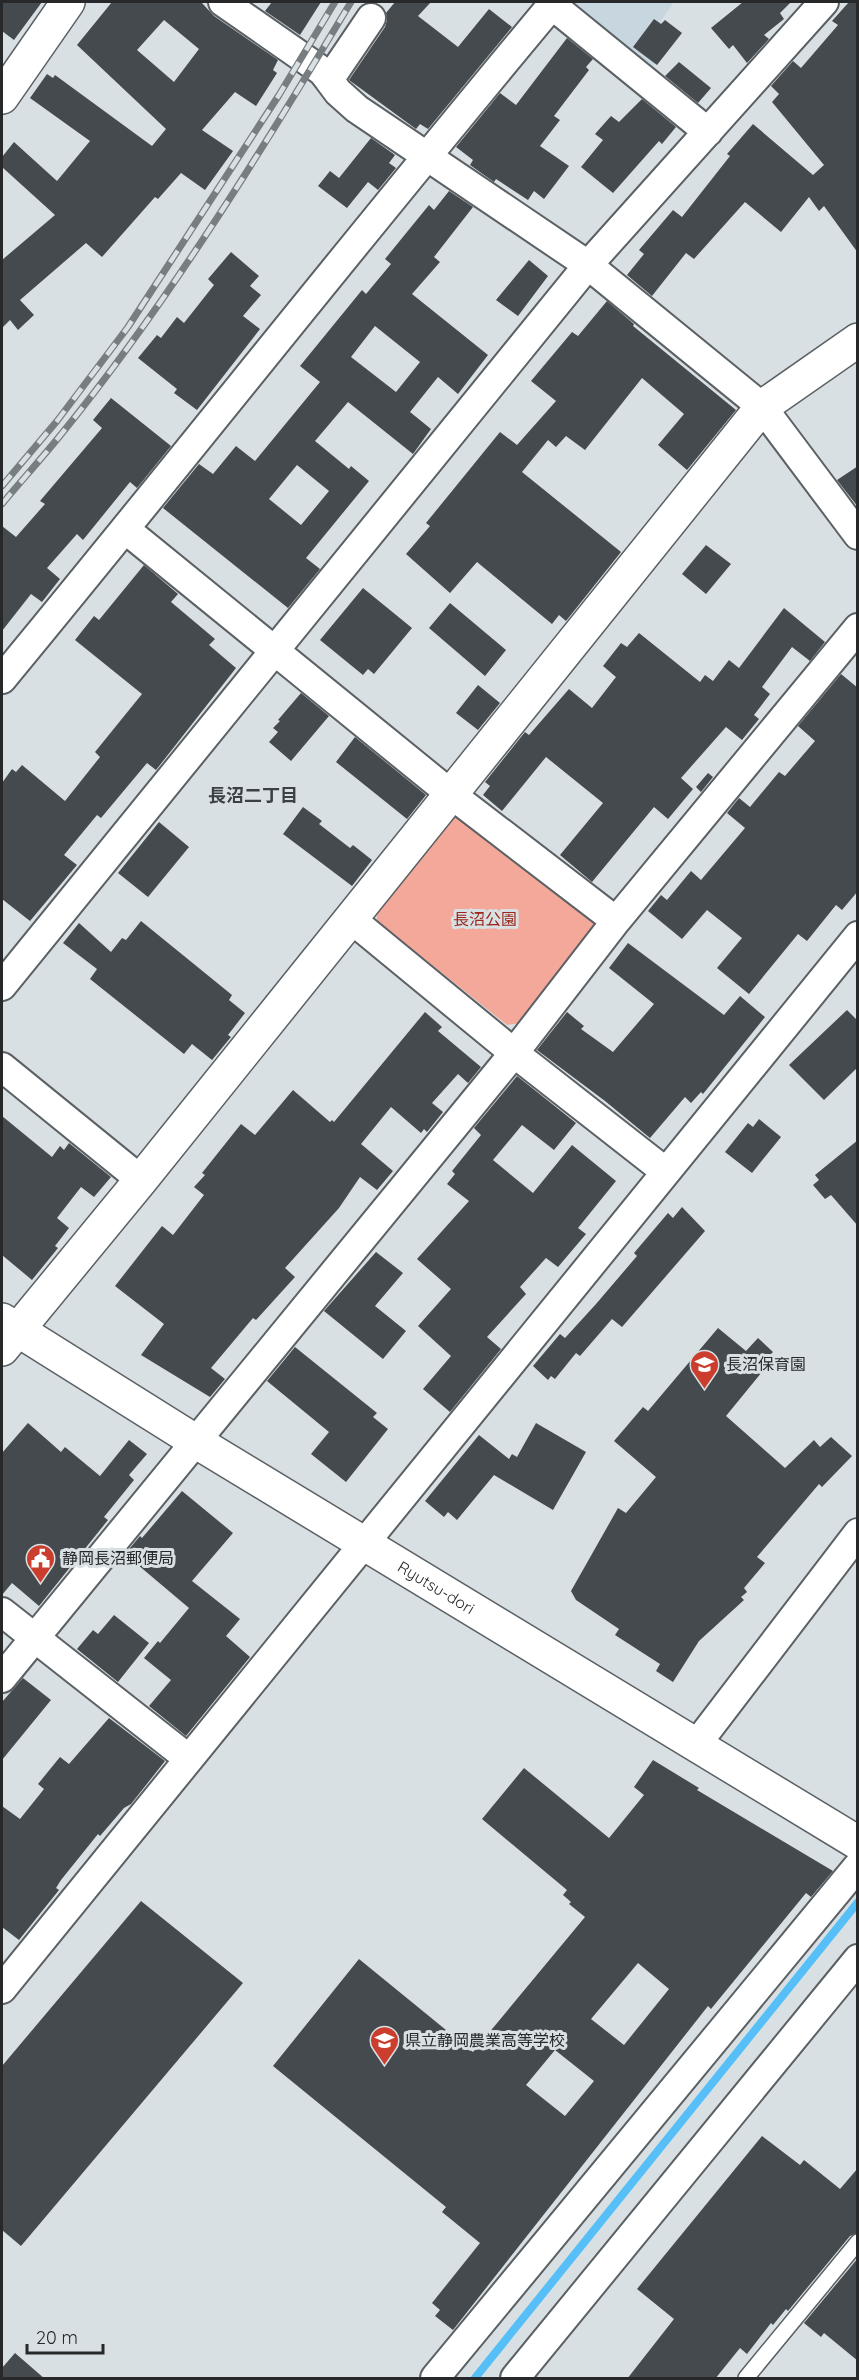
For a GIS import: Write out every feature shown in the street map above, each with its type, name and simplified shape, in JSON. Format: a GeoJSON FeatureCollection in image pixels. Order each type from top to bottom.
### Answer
{"type":"FeatureCollection","features":[{"type":"Feature","properties":{"kind":"street"},"geometry":{"type":"LineString","coordinates":[[2,97],[68,2]]}},
{"type":"Feature","properties":{"kind":"street"},"geometry":{"type":"LineString","coordinates":[[223,2],[322,71],[338,92],[357,110],[588,265],[762,407],[858,535]]}},
{"type":"Feature","properties":{"kind":"street"},"geometry":{"type":"LineString","coordinates":[[2,986],[588,265],[824,2]]}},
{"type":"Feature","properties":{"kind":"street"},"geometry":{"type":"LineString","coordinates":[[2,679],[426,155],[552,5],[708,132]]}},
{"type":"Feature","properties":{"kind":"street"},"geometry":{"type":"LineString","coordinates":[[329,80],[371,18]]}},
{"type":"Feature","properties":{"kind":"street"},"geometry":{"type":"LineString","coordinates":[[7,1333],[141,1180],[762,407],[858,340]]}},
{"type":"Feature","properties":{"kind":"street"},"geometry":{"type":"LineString","coordinates":[[125,529],[452,795],[616,921]]}},
{"type":"Feature","properties":{"kind":"street"},"geometry":{"type":"LineString","coordinates":[[2,1678],[514,1053],[616,921],[858,628]]}},
{"type":"Feature","properties":{"kind":"street"},"geometry":{"type":"LineString","coordinates":[[351,920],[514,1053],[666,1172]]}},
{"type":"Feature","properties":{"kind":"street"},"geometry":{"type":"LineString","coordinates":[[2,1989],[858,936]]}},
{"type":"Feature","properties":{"kind":"street"},"geometry":{"type":"LineString","coordinates":[[2,1067],[141,1180]]}},
{"type":"Feature","properties":{"kind":"street","name":"Ryutsu-dori"},"geometry":{"type":"LineString","coordinates":[[7,1333],[366,1543],[858,1843]]}},
{"type":"Feature","properties":{"kind":"street"},"geometry":{"type":"LineString","coordinates":[[696,1745],[858,1533]]}},
{"type":"Feature","properties":{"kind":"street"},"geometry":{"type":"LineString","coordinates":[[2,1612],[189,1760]]}},
{"type":"Feature","properties":{"kind":"street"},"geometry":{"type":"LineString","coordinates":[[435,2379],[858,1866]]}},
{"type":"Feature","properties":{"kind":"street"},"geometry":{"type":"LineString","coordinates":[[515,2379],[858,1959]]}},
{"type":"Feature","properties":{"kind":"lane"},"geometry":{"type":"LineString","coordinates":[[746,2379],[858,2242]]}},
{"type":"Feature","properties":{"kind":"shaded area"},"geometry":{"type":"Polygon","coordinates":[[[566,2],[674,2],[660,22],[679,33],[653,66],[566,2]]]}},
{"type":"Feature","properties":{"kind":"green space","name":"長沼公園"},"geometry":{"type":"Polygon","coordinates":[[[464,814],[595,918],[594,933],[522,1023],[507,1025],[377,921],[376,909],[451,817],[464,814]]]}},
{"type":"Feature","properties":{"kind":"building"},"geometry":{"type":"Polygon","coordinates":[[[2,2],[42,2],[14,40],[2,31],[2,2]]]}},
{"type":"Feature","properties":{"kind":"building"},"geometry":{"type":"Polygon","coordinates":[[[112,2],[201,2],[214,16],[278,60],[273,70],[277,73],[256,106],[235,92],[202,130],[233,151],[205,190],[181,173],[158,199],[155,197],[102,257],[86,243],[20,300],[34,315],[18,330],[10,320],[2,328],[2,260],[55,215],[2,167],[2,157],[14,142],[57,181],[90,141],[30,98],[47,74],[53,78],[55,75],[152,146],[166,129],[77,45],[112,2]],[[164,20],[137,50],[174,82],[199,49],[164,20]]]}},
{"type":"Feature","properties":{"kind":"building"},"geometry":{"type":"Polygon","coordinates":[[[272,2],[321,2],[300,35],[265,11],[272,2]]]}},
{"type":"Feature","properties":{"kind":"building"},"geometry":{"type":"Polygon","coordinates":[[[395,2],[431,2],[418,16],[458,47],[489,9],[512,27],[428,129],[420,124],[416,129],[349,80],[385,27],[386,13],[395,2]]]}},
{"type":"Feature","properties":{"kind":"building"},"geometry":{"type":"Polygon","coordinates":[[[743,2],[791,2],[780,13],[784,19],[764,35],[769,39],[747,63],[733,45],[729,49],[711,28],[743,2]]]}},
{"type":"Feature","properties":{"kind":"building"},"geometry":{"type":"Polygon","coordinates":[[[849,2],[858,2],[858,253],[824,206],[819,211],[809,197],[781,232],[745,202],[694,259],[686,253],[652,296],[627,275],[644,254],[639,250],[673,210],[682,217],[730,156],[727,154],[753,124],[813,175],[824,165],[772,102],[779,94],[771,86],[793,61],[801,68],[838,25],[832,21],[849,2]]]}},
{"type":"Feature","properties":{"kind":"building"},"geometry":{"type":"Polygon","coordinates":[[[654,19],[661,24],[665,20],[682,33],[657,65],[633,47],[654,19]]]}},
{"type":"Feature","properties":{"kind":"building"},"geometry":{"type":"Polygon","coordinates":[[[567,38],[593,59],[586,67],[589,70],[554,116],[560,120],[540,146],[569,166],[544,199],[534,191],[528,200],[496,179],[494,182],[470,165],[473,160],[456,147],[500,93],[516,105],[567,38]]]}},
{"type":"Feature","properties":{"kind":"building"},"geometry":{"type":"Polygon","coordinates":[[[679,62],[711,88],[698,103],[665,76],[679,62]]]}},
{"type":"Feature","properties":{"kind":"building"},"geometry":{"type":"Polygon","coordinates":[[[642,99],[676,127],[662,144],[659,141],[613,193],[581,167],[603,140],[595,134],[611,116],[619,122],[642,99]]]}},
{"type":"Feature","properties":{"kind":"building"},"geometry":{"type":"Polygon","coordinates":[[[371,138],[395,155],[389,163],[396,168],[378,190],[368,182],[347,208],[318,186],[330,171],[339,178],[371,138]]]}},
{"type":"Feature","properties":{"kind":"building"},"geometry":{"type":"Polygon","coordinates":[[[449,191],[473,207],[434,257],[440,262],[412,294],[488,355],[458,394],[438,377],[410,412],[431,429],[413,454],[348,402],[315,441],[349,469],[351,466],[369,481],[306,558],[320,569],[288,608],[163,508],[199,464],[213,474],[236,446],[255,461],[320,382],[300,366],[362,290],[366,294],[391,264],[385,259],[429,205],[434,210],[449,191]],[[375,326],[351,357],[396,392],[420,362],[375,326]],[[297,465],[269,499],[301,525],[329,491],[297,465]]]}},
{"type":"Feature","properties":{"kind":"building"},"geometry":{"type":"Polygon","coordinates":[[[231,252],[259,276],[250,286],[261,295],[243,316],[260,329],[197,410],[174,393],[177,389],[138,358],[157,335],[161,338],[177,317],[184,323],[214,285],[208,279],[231,252]]]}},
{"type":"Feature","properties":{"kind":"building"},"geometry":{"type":"Polygon","coordinates":[[[529,260],[548,276],[518,316],[496,300],[529,260]]]}},
{"type":"Feature","properties":{"kind":"building"},"geometry":{"type":"Polygon","coordinates":[[[607,301],[634,324],[633,326],[736,410],[687,470],[658,445],[684,414],[642,378],[585,450],[566,436],[556,447],[548,440],[522,472],[621,552],[566,621],[559,615],[552,624],[477,562],[450,593],[406,554],[430,526],[426,523],[500,432],[517,445],[556,401],[531,381],[572,332],[578,336],[607,301]]]}},
{"type":"Feature","properties":{"kind":"building"},"geometry":{"type":"Polygon","coordinates":[[[111,398],[171,446],[137,488],[130,482],[83,540],[77,534],[47,568],[60,579],[42,602],[31,594],[2,631],[2,526],[16,537],[45,504],[40,501],[102,428],[93,420],[111,398]]]}},
{"type":"Feature","properties":{"kind":"building"},"geometry":{"type":"Polygon","coordinates":[[[858,466],[858,507],[837,480],[858,466]]]}},
{"type":"Feature","properties":{"kind":"building"},"geometry":{"type":"Polygon","coordinates":[[[706,545],[731,564],[706,594],[682,574],[706,545]]]}},
{"type":"Feature","properties":{"kind":"building"},"geometry":{"type":"Polygon","coordinates":[[[144,565],[178,594],[171,602],[215,639],[209,645],[236,668],[156,770],[147,763],[101,818],[97,815],[64,855],[77,865],[30,921],[2,899],[2,783],[12,769],[16,772],[22,765],[65,801],[100,757],[95,752],[142,694],[75,640],[94,616],[99,620],[144,565]]]}},
{"type":"Feature","properties":{"kind":"building"},"geometry":{"type":"Polygon","coordinates":[[[363,588],[412,628],[374,674],[368,669],[363,675],[320,640],[363,588]]]}},
{"type":"Feature","properties":{"kind":"building"},"geometry":{"type":"Polygon","coordinates":[[[450,603],[506,650],[485,676],[429,628],[450,603]]]}},
{"type":"Feature","properties":{"kind":"building"},"geometry":{"type":"Polygon","coordinates":[[[784,608],[825,642],[810,661],[792,647],[762,687],[770,694],[754,715],[759,719],[742,740],[726,727],[681,778],[693,789],[668,819],[654,807],[592,882],[560,855],[603,803],[546,757],[502,811],[483,795],[490,786],[485,782],[525,732],[529,735],[569,689],[592,708],[616,677],[603,666],[621,643],[627,647],[639,633],[700,682],[705,675],[713,681],[729,660],[739,668],[784,608]]]}},
{"type":"Feature","properties":{"kind":"building"},"geometry":{"type":"Polygon","coordinates":[[[841,674],[858,688],[858,891],[842,910],[836,905],[807,941],[798,934],[749,994],[717,968],[742,938],[707,910],[682,939],[648,911],[661,895],[667,900],[691,871],[701,880],[745,828],[727,813],[739,798],[750,807],[779,772],[785,776],[815,741],[798,726],[841,674]]]}},
{"type":"Feature","properties":{"kind":"building"},"geometry":{"type":"Polygon","coordinates":[[[478,685],[500,703],[478,730],[456,713],[478,685]]]}},
{"type":"Feature","properties":{"kind":"building"},"geometry":{"type":"Polygon","coordinates":[[[301,693],[329,716],[291,761],[269,742],[278,732],[273,728],[280,721],[278,720],[301,693]]]}},
{"type":"Feature","properties":{"kind":"building"},"geometry":{"type":"Polygon","coordinates":[[[355,737],[426,795],[407,819],[336,762],[355,737]]]}},
{"type":"Feature","properties":{"kind":"building"},"geometry":{"type":"Polygon","coordinates":[[[708,773],[713,777],[701,792],[696,787],[708,773]]]}},
{"type":"Feature","properties":{"kind":"building"},"geometry":{"type":"Polygon","coordinates":[[[303,807],[322,821],[319,824],[350,848],[353,845],[372,860],[352,886],[283,834],[303,807]]]}},
{"type":"Feature","properties":{"kind":"building"},"geometry":{"type":"Polygon","coordinates":[[[159,822],[189,847],[148,897],[118,873],[159,822]]]}},
{"type":"Feature","properties":{"kind":"building"},"geometry":{"type":"Polygon","coordinates":[[[141,921],[232,995],[229,1000],[245,1013],[228,1035],[231,1037],[212,1060],[192,1044],[184,1054],[90,979],[97,969],[63,943],[79,923],[111,952],[122,938],[126,940],[141,921]]]}},
{"type":"Feature","properties":{"kind":"building"},"geometry":{"type":"Polygon","coordinates":[[[628,943],[724,1015],[740,996],[765,1017],[703,1094],[701,1092],[691,1103],[685,1097],[650,1138],[537,1050],[567,1012],[584,1026],[581,1029],[613,1052],[654,1004],[609,968],[628,943]]]}},
{"type":"Feature","properties":{"kind":"building"},"geometry":{"type":"Polygon","coordinates":[[[847,1010],[858,1021],[858,1067],[824,1100],[789,1065],[847,1010]]]}},
{"type":"Feature","properties":{"kind":"building"},"geometry":{"type":"Polygon","coordinates":[[[425,1012],[442,1027],[438,1031],[481,1067],[468,1083],[458,1074],[432,1103],[443,1112],[427,1132],[424,1129],[421,1133],[391,1107],[361,1144],[393,1171],[377,1190],[360,1177],[339,1208],[285,1268],[295,1277],[256,1320],[253,1318],[211,1368],[225,1379],[210,1397],[141,1355],[164,1324],[115,1286],[162,1226],[173,1235],[204,1195],[194,1187],[205,1175],[202,1173],[241,1124],[255,1135],[293,1090],[330,1122],[332,1120],[334,1122],[425,1012]]]}},
{"type":"Feature","properties":{"kind":"building"},"geometry":{"type":"Polygon","coordinates":[[[517,1076],[576,1123],[554,1150],[522,1125],[493,1160],[533,1193],[572,1145],[616,1181],[578,1228],[586,1234],[558,1267],[546,1258],[520,1287],[526,1294],[487,1337],[501,1349],[450,1412],[423,1389],[451,1356],[418,1326],[451,1289],[417,1259],[469,1201],[447,1184],[455,1174],[452,1171],[481,1135],[474,1128],[517,1076]]]}},
{"type":"Feature","properties":{"kind":"building"},"geometry":{"type":"Polygon","coordinates":[[[2,1116],[52,1157],[60,1146],[64,1150],[69,1143],[111,1177],[94,1197],[81,1187],[57,1218],[69,1228],[55,1246],[58,1248],[32,1280],[2,1255],[2,1116]]]}},
{"type":"Feature","properties":{"kind":"building"},"geometry":{"type":"Polygon","coordinates":[[[759,1119],[781,1137],[752,1173],[725,1152],[748,1123],[753,1127],[759,1119]]]}},
{"type":"Feature","properties":{"kind":"building"},"geometry":{"type":"Polygon","coordinates":[[[858,1140],[858,1226],[831,1195],[825,1199],[813,1185],[819,1180],[815,1175],[858,1140]]]}},
{"type":"Feature","properties":{"kind":"building"},"geometry":{"type":"Polygon","coordinates":[[[682,1207],[705,1231],[622,1327],[612,1319],[580,1356],[576,1353],[555,1379],[551,1376],[548,1380],[533,1366],[560,1334],[565,1338],[596,1304],[637,1256],[634,1253],[668,1213],[673,1218],[682,1207]]]}},
{"type":"Feature","properties":{"kind":"building"},"geometry":{"type":"Polygon","coordinates":[[[376,1252],[403,1273],[375,1306],[406,1331],[383,1359],[324,1311],[376,1252]]]}},
{"type":"Feature","properties":{"kind":"building"},"geometry":{"type":"Polygon","coordinates":[[[718,1328],[746,1351],[758,1338],[773,1352],[762,1363],[766,1367],[726,1416],[785,1468],[814,1440],[820,1447],[831,1437],[852,1456],[822,1487],[819,1484],[757,1557],[765,1563],[744,1588],[747,1592],[741,1597],[744,1600],[699,1641],[673,1682],[656,1671],[660,1664],[615,1635],[619,1629],[576,1600],[571,1591],[618,1508],[626,1513],[656,1477],[614,1441],[643,1407],[648,1411],[718,1328]]]}},
{"type":"Feature","properties":{"kind":"building"},"geometry":{"type":"Polygon","coordinates":[[[295,1347],[377,1413],[373,1417],[388,1429],[346,1482],[311,1454],[329,1432],[267,1381],[295,1347]]]}},
{"type":"Feature","properties":{"kind":"building"},"geometry":{"type":"Polygon","coordinates":[[[28,1423],[61,1452],[65,1447],[100,1476],[129,1440],[147,1454],[129,1475],[134,1480],[104,1517],[108,1520],[39,1606],[12,1583],[2,1595],[2,1453],[28,1423]]]}},
{"type":"Feature","properties":{"kind":"building"},"geometry":{"type":"Polygon","coordinates":[[[536,1423],[586,1452],[553,1510],[494,1475],[457,1520],[448,1512],[444,1517],[425,1501],[479,1435],[509,1459],[512,1454],[517,1457],[536,1423]]]}},
{"type":"Feature","properties":{"kind":"building"},"geometry":{"type":"Polygon","coordinates":[[[182,1491],[233,1533],[192,1581],[240,1619],[226,1636],[250,1657],[186,1736],[149,1706],[171,1680],[144,1658],[158,1641],[160,1643],[189,1608],[125,1554],[140,1536],[142,1538],[182,1491]]]}},
{"type":"Feature","properties":{"kind":"building"},"geometry":{"type":"Polygon","coordinates":[[[114,1615],[149,1643],[118,1682],[77,1649],[93,1630],[98,1634],[114,1615]]]}},
{"type":"Feature","properties":{"kind":"building"},"geometry":{"type":"Polygon","coordinates":[[[23,1678],[51,1700],[2,1760],[2,1702],[23,1678]]]}},
{"type":"Feature","properties":{"kind":"building"},"geometry":{"type":"Polygon","coordinates":[[[109,1718],[165,1761],[131,1804],[124,1808],[100,1836],[98,1834],[61,1880],[56,1888],[59,1890],[19,1940],[2,1927],[2,1806],[20,1819],[44,1789],[38,1784],[60,1757],[69,1764],[109,1718]]]}},
{"type":"Feature","properties":{"kind":"building"},"geometry":{"type":"Polygon","coordinates":[[[653,1760],[699,1788],[697,1790],[833,1871],[811,1897],[806,1893],[711,2009],[708,2006],[453,2330],[435,2316],[440,2310],[432,2303],[480,2243],[442,2212],[446,2207],[273,2066],[359,1959],[473,2052],[585,1917],[569,1904],[571,1902],[563,1895],[567,1890],[482,1819],[524,1768],[609,1838],[644,1795],[634,1787],[653,1760]],[[638,1963],[591,2019],[624,2045],[669,1989],[638,1963]],[[555,2050],[526,2085],[565,2116],[594,2081],[555,2050]]]}},
{"type":"Feature","properties":{"kind":"building"},"geometry":{"type":"Polygon","coordinates":[[[141,1901],[243,1983],[21,2246],[2,2230],[2,2066],[141,1901]]]}},
{"type":"Feature","properties":{"kind":"building"},"geometry":{"type":"Polygon","coordinates":[[[762,2136],[800,2165],[804,2160],[840,2189],[858,2168],[858,2233],[850,2236],[788,2311],[786,2309],[773,2325],[771,2323],[747,2354],[740,2348],[715,2379],[627,2379],[674,2319],[637,2289],[762,2136]]]}},
{"type":"Feature","properties":{"kind":"building"},"geometry":{"type":"Polygon","coordinates":[[[858,2258],[858,2361],[824,2333],[821,2337],[804,2323],[858,2258]]]}},
{"type":"Feature","properties":{"kind":"building"},"geometry":{"type":"Polygon","coordinates":[[[15,2353],[45,2379],[2,2379],[2,2368],[15,2353]]]}},
{"type":"Feature","properties":{"kind":"waterway"},"geometry":{"type":"LineString","coordinates":[[475,2378],[858,1902]]}},
{"type":"Feature","properties":{"kind":"railway"},"geometry":{"type":"LineString","coordinates":[[2,486],[57,421],[128,327],[279,95],[335,2]]}},
{"type":"Feature","properties":{"kind":"railway"},"geometry":{"type":"LineString","coordinates":[[2,504],[103,382],[141,330],[250,167],[351,2]]}},
{"type":"Feature","properties":{"kind":"place","name":"長沼保育園"},"geometry":{"type":"Point","coordinates":[705,1390]}},
{"type":"Feature","properties":{"kind":"place","name":"静岡長沼郵便局"},"geometry":{"type":"Point","coordinates":[41,1584]}},
{"type":"Feature","properties":{"kind":"place","name":"県立静岡農業高等学校"},"geometry":{"type":"Point","coordinates":[384,2066]}},
{"type":"Feature","properties":{"kind":"district","name":"長沼二丁目"},"geometry":{"type":"Point","coordinates":[253,795]}}]}
